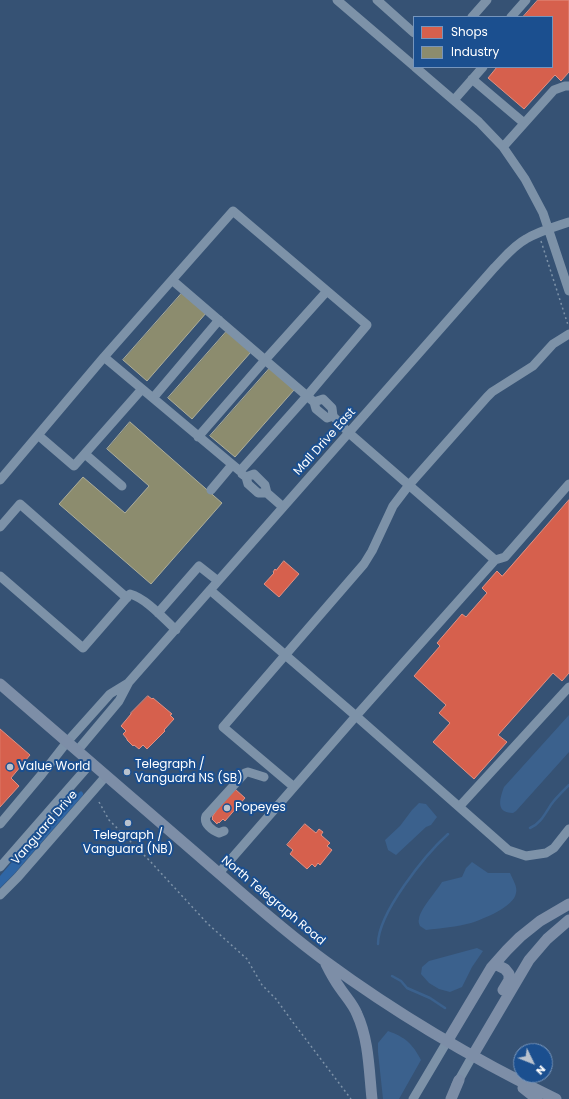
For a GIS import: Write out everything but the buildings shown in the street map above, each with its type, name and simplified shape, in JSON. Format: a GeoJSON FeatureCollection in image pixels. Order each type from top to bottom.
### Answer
{"type":"FeatureCollection","features":[{"type":"Feature","properties":{"kind":"main road","name":"North Telegraph Road"},"geometry":{"type":"LineString","coordinates":[[0,684],[219,873],[324,960],[386,1002],[473,1055],[556,1099]]}},
{"type":"Feature","properties":{"kind":"main road"},"geometry":{"type":"LineString","coordinates":[[448,1040],[495,964],[507,950],[548,915],[569,904]]}},
{"type":"Feature","properties":{"kind":"main road"},"geometry":{"type":"LineString","coordinates":[[473,1055],[532,956],[547,939],[569,920]]}},
{"type":"Feature","properties":{"kind":"main road"},"geometry":{"type":"LineString","coordinates":[[324,960],[357,1014],[363,1029],[372,1099]]}},
{"type":"Feature","properties":{"kind":"main road"},"geometry":{"type":"LineString","coordinates":[[487,1031],[494,1006],[509,978],[507,971],[495,964]]}},
{"type":"Feature","properties":{"kind":"main road"},"geometry":{"type":"LineString","coordinates":[[505,1073],[537,1099]]}},
{"type":"Feature","properties":{"kind":"main road"},"geometry":{"type":"LineString","coordinates":[[451,1099],[459,1080]]}},
{"type":"Feature","properties":{"kind":"street"},"geometry":{"type":"LineString","coordinates":[[337,0],[413,64]]}},
{"type":"Feature","properties":{"kind":"street"},"geometry":{"type":"LineString","coordinates":[[376,0],[413,32]]}},
{"type":"Feature","properties":{"kind":"street"},"geometry":{"type":"LineString","coordinates":[[473,16],[487,0]]}},
{"type":"Feature","properties":{"kind":"street"},"geometry":{"type":"LineString","coordinates":[[512,16],[526,0]]}},
{"type":"Feature","properties":{"kind":"street"},"geometry":{"type":"LineString","coordinates":[[454,100],[482,68]]}},
{"type":"Feature","properties":{"kind":"street"},"geometry":{"type":"LineString","coordinates":[[426,70],[454,100],[479,122],[503,147],[525,179],[543,213],[569,292]]}},
{"type":"Feature","properties":{"kind":"street"},"geometry":{"type":"LineString","coordinates":[[472,79],[524,123]]}},
{"type":"Feature","properties":{"kind":"street"},"geometry":{"type":"LineString","coordinates":[[503,147],[554,90],[569,86]]}},
{"type":"Feature","properties":{"kind":"street"},"geometry":{"type":"LineString","coordinates":[[0,480],[104,357],[233,211],[367,325],[310,399],[243,474]]}},
{"type":"Feature","properties":{"kind":"street","name":"Mall Drive East"},"geometry":{"type":"LineString","coordinates":[[78,751],[119,701],[129,682],[508,254],[525,239],[539,232],[569,222]]}},
{"type":"Feature","properties":{"kind":"street"},"geometry":{"type":"LineString","coordinates":[[172,280],[310,399],[323,399],[332,408],[333,416],[349,433],[495,560]]}},
{"type":"Feature","properties":{"kind":"street"},"geometry":{"type":"LineString","coordinates":[[198,437],[327,291]]}},
{"type":"Feature","properties":{"kind":"street"},"geometry":{"type":"LineString","coordinates":[[153,398],[220,320]]}},
{"type":"Feature","properties":{"kind":"street"},"geometry":{"type":"LineString","coordinates":[[294,787],[223,727],[364,564],[372,551],[393,506],[409,485],[492,392],[533,366],[553,344],[569,334]]}},
{"type":"Feature","properties":{"kind":"street"},"geometry":{"type":"LineString","coordinates":[[104,357],[243,474],[248,484],[258,493],[267,493],[283,507]]}},
{"type":"Feature","properties":{"kind":"street"},"geometry":{"type":"LineString","coordinates":[[38,435],[74,466],[142,389]]}},
{"type":"Feature","properties":{"kind":"street"},"geometry":{"type":"LineString","coordinates":[[85,454],[122,486]]}},
{"type":"Feature","properties":{"kind":"street"},"geometry":{"type":"LineString","coordinates":[[211,490],[232,465]]}},
{"type":"Feature","properties":{"kind":"street"},"geometry":{"type":"LineString","coordinates":[[219,873],[495,560],[505,557],[569,484]]}},
{"type":"Feature","properties":{"kind":"street"},"geometry":{"type":"LineString","coordinates":[[0,528],[20,504],[127,598]]}},
{"type":"Feature","properties":{"kind":"street"},"geometry":{"type":"LineString","coordinates":[[158,614],[199,566],[218,581]]}},
{"type":"Feature","properties":{"kind":"street"},"geometry":{"type":"LineString","coordinates":[[0,576],[83,648],[130,594],[137,596],[176,630]]}},
{"type":"Feature","properties":{"kind":"street"},"geometry":{"type":"LineString","coordinates":[[210,590],[508,850],[526,856],[546,853],[554,848],[569,829]]}},
{"type":"Feature","properties":{"kind":"street","name":"Mall Drive East"},"geometry":{"type":"LineString","coordinates":[[0,824],[67,742],[110,694],[129,682]]}},
{"type":"Feature","properties":{"kind":"street"},"geometry":{"type":"LineString","coordinates":[[459,807],[569,687]]}},
{"type":"Feature","properties":{"kind":"street","name":"Vanguard Drive"},"geometry":{"type":"LineString","coordinates":[[0,867],[91,763]]}},
{"type":"Feature","properties":{"kind":"street"},"geometry":{"type":"LineString","coordinates":[[224,831],[219,833],[214,830],[205,822],[206,816],[244,773],[248,772],[264,777]]}},
{"type":"Feature","properties":{"kind":"street","name":"Vanguard Drive"},"geometry":{"type":"LineString","coordinates":[[0,895],[18,877],[106,776]]}},
{"type":"Feature","properties":{"kind":"street"},"geometry":{"type":"LineString","coordinates":[[413,1099],[448,1040]]}},
{"type":"Feature","properties":{"kind":"street"},"geometry":{"type":"LineString","coordinates":[[447,1099],[473,1055]]}},
{"type":"Feature","properties":{"kind":"path"},"geometry":{"type":"LineString","coordinates":[[539,232],[569,329]]}},
{"type":"Feature","properties":{"kind":"path"},"geometry":{"type":"LineString","coordinates":[[99,802],[109,820],[148,859],[208,924],[247,959],[262,985],[276,999],[351,1099]]}},
{"type":"Feature","properties":{"kind":"shaded area"},"geometry":{"type":"Polygon","coordinates":[[[569,715],[569,752],[516,811],[513,813],[503,810],[501,808],[500,800],[504,787],[569,715]]]}},
{"type":"Feature","properties":{"kind":"shaded area"},"geometry":{"type":"Polygon","coordinates":[[[81,791],[83,795],[15,873],[0,888],[0,876],[35,835],[81,791]]]}},
{"type":"Feature","properties":{"kind":"shaded area"},"geometry":{"type":"Polygon","coordinates":[[[419,803],[426,804],[437,817],[431,825],[426,827],[396,855],[388,850],[385,840],[400,826],[419,803]]]}},
{"type":"Feature","properties":{"kind":"shaded area"},"geometry":{"type":"Polygon","coordinates":[[[472,862],[488,873],[510,873],[516,888],[516,893],[510,903],[497,912],[471,923],[426,930],[420,926],[419,921],[422,910],[442,882],[462,877],[466,868],[472,862]]]}},
{"type":"Feature","properties":{"kind":"shaded area"},"geometry":{"type":"Polygon","coordinates":[[[477,948],[483,951],[472,967],[462,987],[450,992],[439,989],[429,983],[421,974],[422,967],[429,961],[477,948]]]}},
{"type":"Feature","properties":{"kind":"shaded area"},"geometry":{"type":"Polygon","coordinates":[[[388,1031],[399,1036],[412,1045],[421,1060],[399,1099],[383,1099],[378,1043],[388,1031]]]}},
{"type":"Feature","properties":{"kind":"waterway"},"geometry":{"type":"LineString","coordinates":[[530,828],[541,820],[553,802],[569,785]]}},
{"type":"Feature","properties":{"kind":"waterway"},"geometry":{"type":"LineString","coordinates":[[378,944],[380,931],[386,917],[404,885],[438,843],[448,834]]}},
{"type":"Feature","properties":{"kind":"waterway"},"geometry":{"type":"LineString","coordinates":[[392,976],[401,981],[407,988],[430,998],[445,1008]]}},
{"type":"Feature","properties":{"kind":"place","name":"Value World"},"geometry":{"type":"Point","coordinates":[10,767]}},
{"type":"Feature","properties":{"kind":"place","name":"Telegraph / Vanguard NS (SB)"},"geometry":{"type":"Point","coordinates":[127,772]}},
{"type":"Feature","properties":{"kind":"place","name":"Popeyes"},"geometry":{"type":"Point","coordinates":[227,808]}},
{"type":"Feature","properties":{"kind":"place","name":"Telegraph / Vanguard (NB)"},"geometry":{"type":"Point","coordinates":[128,823]}}]}
